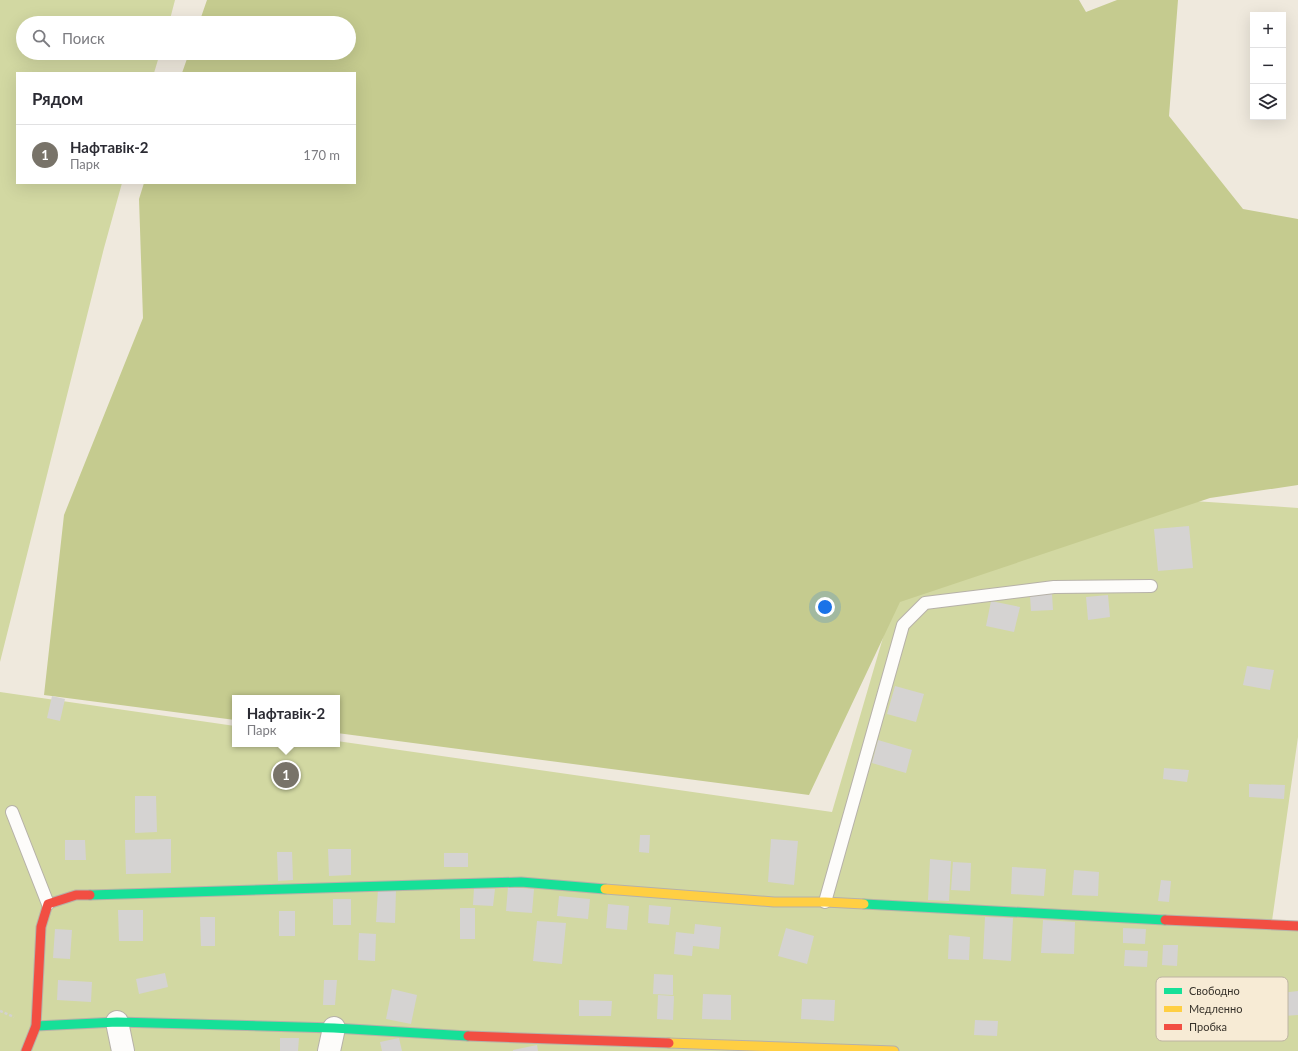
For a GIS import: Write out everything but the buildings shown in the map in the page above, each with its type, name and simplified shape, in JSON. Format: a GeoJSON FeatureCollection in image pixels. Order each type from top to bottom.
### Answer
{"type":"FeatureCollection","features":[{"type":"Feature","properties":{"kind":"street"},"geometry":{"type":"LineString","coordinates":[[26,1051],[36,1026],[41,927],[48,904],[76,895],[521,882],[774,902],[825,902],[1298,926]]}},
{"type":"Feature","properties":{"kind":"street"},"geometry":{"type":"LineString","coordinates":[[36,1026],[117,1022],[334,1028],[511,1044],[894,1051]]}},
{"type":"Feature","properties":{"kind":"street"},"geometry":{"type":"LineString","coordinates":[[117,1022],[123,1051]]}},
{"type":"Feature","properties":{"kind":"street"},"geometry":{"type":"LineString","coordinates":[[329,1051],[334,1028]]}},
{"type":"Feature","properties":{"kind":"lane"},"geometry":{"type":"LineString","coordinates":[[825,902],[903,625],[925,603],[1054,587],[1151,586]]}},
{"type":"Feature","properties":{"kind":"lane"},"geometry":{"type":"LineString","coordinates":[[12,812],[48,904]]}},
{"type":"Feature","properties":{"kind":"green space"},"geometry":{"type":"Polygon","coordinates":[[[0,0],[175,0],[171,16],[16,16],[16,60],[158,60],[154,72],[16,72],[16,184],[122,184],[104,248],[0,662],[0,0]]]}},
{"type":"Feature","properties":{"kind":"green space"},"geometry":{"type":"Polygon","coordinates":[[[207,0],[1079,0],[1086,12],[1117,0],[1178,0],[1169,116],[1243,209],[1298,219],[1298,485],[1210,498],[900,602],[809,795],[340,733],[340,695],[232,695],[232,720],[44,695],[64,515],[143,318],[139,199],[144,184],[356,184],[356,72],[182,72],[187,60],[356,60],[356,16],[201,16],[207,0]]]}},
{"type":"Feature","properties":{"kind":"green space"},"geometry":{"type":"Polygon","coordinates":[[[1104,495],[1298,508],[1298,737],[1271,928],[1298,929],[1298,1051],[0,1051],[0,692],[232,726],[232,747],[340,747],[340,741],[832,812],[901,576],[1104,495]]]}},
{"type":"Feature","properties":{"kind":"traffic: fast"},"geometry":{"type":"LineString","coordinates":[[90,895],[521,882],[605,889]]}},
{"type":"Feature","properties":{"kind":"traffic: fast"},"geometry":{"type":"LineString","coordinates":[[864,904],[1165,920]]}},
{"type":"Feature","properties":{"kind":"traffic: fast"},"geometry":{"type":"LineString","coordinates":[[36,1026],[117,1022],[334,1028],[468,1036]]}},
{"type":"Feature","properties":{"kind":"traffic: slow"},"geometry":{"type":"LineString","coordinates":[[605,889],[774,902],[864,904]]}},
{"type":"Feature","properties":{"kind":"traffic: slow"},"geometry":{"type":"LineString","coordinates":[[669,1043],[894,1051]]}},
{"type":"Feature","properties":{"kind":"traffic: jam"},"geometry":{"type":"LineString","coordinates":[[26,1051],[36,1026],[41,927],[48,904],[76,895],[90,895]]}},
{"type":"Feature","properties":{"kind":"traffic: jam"},"geometry":{"type":"LineString","coordinates":[[1165,920],[1298,926]]}},
{"type":"Feature","properties":{"kind":"traffic: jam"},"geometry":{"type":"LineString","coordinates":[[468,1036],[669,1043]]}},
{"type":"Feature","properties":{"kind":"place","name":"Нафтавік-2"},"geometry":{"type":"Point","coordinates":[286,775]}}]}
